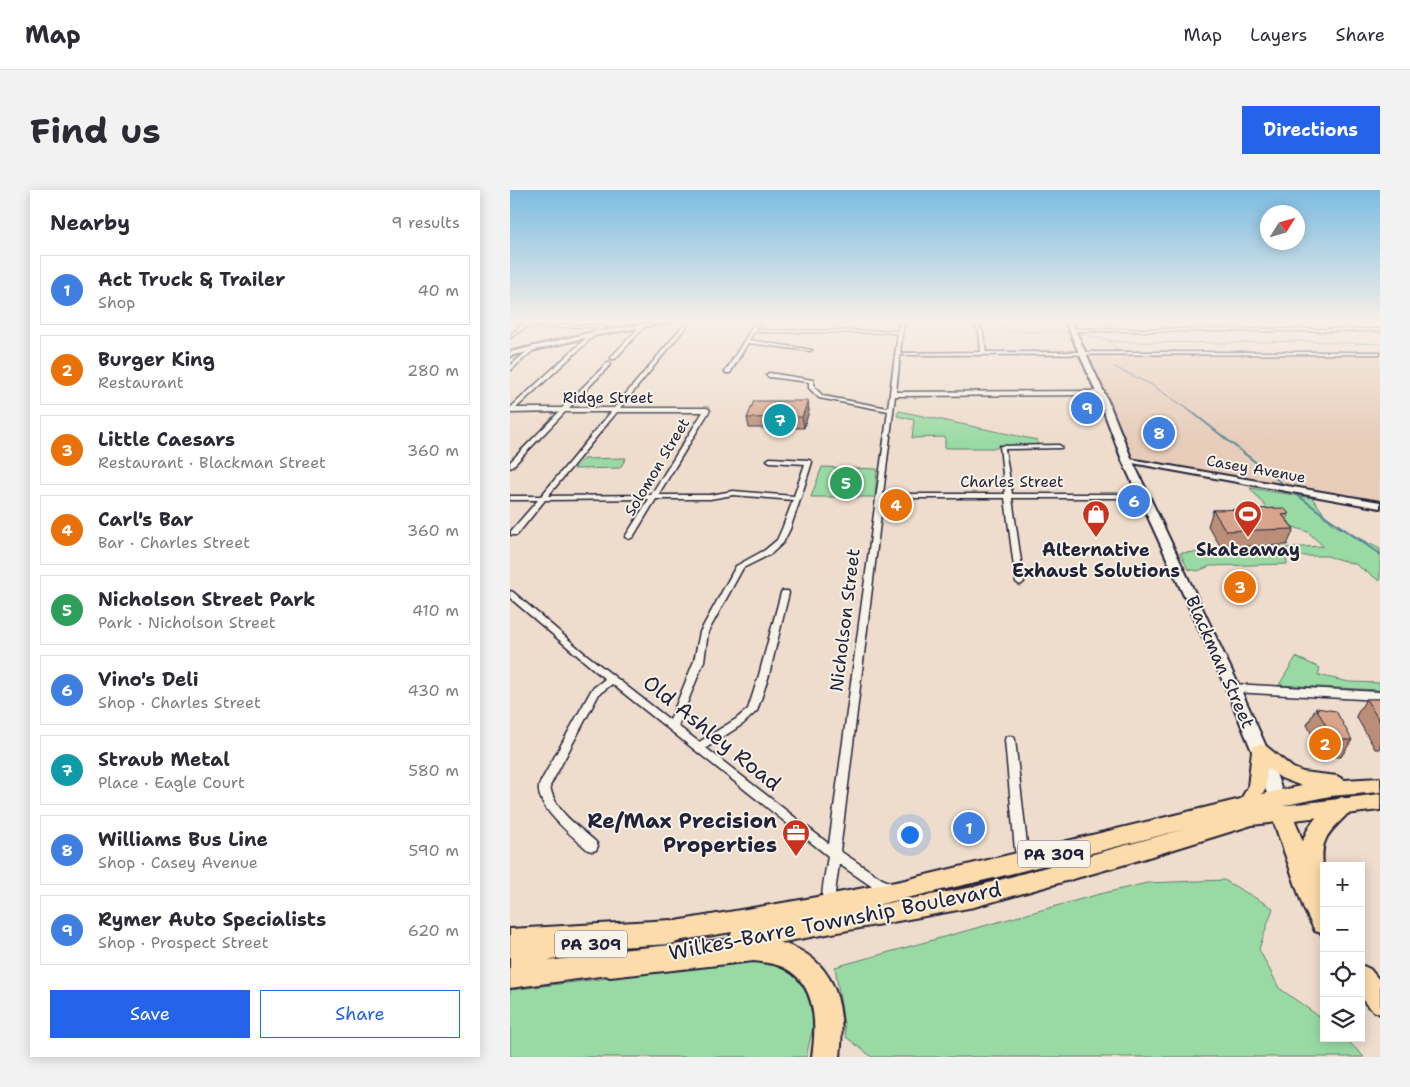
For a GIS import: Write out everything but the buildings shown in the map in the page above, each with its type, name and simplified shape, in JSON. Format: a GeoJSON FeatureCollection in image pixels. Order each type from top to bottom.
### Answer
{"type":"FeatureCollection","features":[{"type":"Feature","properties":{"kind":"highway"},"geometry":{"type":"LineString","coordinates":[[1280,806],[1312,901],[1320,915]]}},
{"type":"Feature","properties":{"kind":"highway"},"geometry":{"type":"LineString","coordinates":[[1312,901],[1312,848],[1315,835],[1342,806]]}},
{"type":"Feature","properties":{"kind":"highway"},"geometry":{"type":"LineString","coordinates":[[510,940],[671,932]]}},
{"type":"Feature","properties":{"kind":"highway"},"geometry":{"type":"LineString","coordinates":[[610,964],[754,949],[771,950],[786,954],[799,961],[811,973],[819,985],[825,1000],[829,1016],[826,1057]]}},
{"type":"Feature","properties":{"kind":"highway"},"geometry":{"type":"LineString","coordinates":[[1365,983],[1380,1001]]}},
{"type":"Feature","properties":{"kind":"main road","name":"Blackman Street"},"geometry":{"type":"LineString","coordinates":[[1086,361],[1127,460],[1233,688],[1260,751],[1280,806]]}},
{"type":"Feature","properties":{"kind":"main road"},"geometry":{"type":"LineString","coordinates":[[1260,751],[1281,770],[1305,781],[1362,785]]}},
{"type":"Feature","properties":{"kind":"main road"},"geometry":{"type":"LineString","coordinates":[[1247,806],[1257,788],[1260,751]]}},
{"type":"Feature","properties":{"kind":"main road","name":"Wilkes-Barre Township Boulevard"},"geometry":{"type":"LineString","coordinates":[[671,932],[974,897],[1252,818],[1280,806],[1362,785],[1380,785]]}},
{"type":"Feature","properties":{"kind":"main road","name":"Wilkes-Barre Township Boulevard"},"geometry":{"type":"LineString","coordinates":[[610,964],[829,915],[897,890],[1024,862],[1171,823],[1247,806],[1342,806],[1380,802]]}},
{"type":"Feature","properties":{"kind":"main road","name":"PA 309"},"geometry":{"type":"LineString","coordinates":[[510,956],[671,932]]}},
{"type":"Feature","properties":{"kind":"main road","name":"PA 309"},"geometry":{"type":"LineString","coordinates":[[510,977],[610,964]]}},
{"type":"Feature","properties":{"kind":"street"},"geometry":{"type":"LineString","coordinates":[[510,411],[564,361]]}},
{"type":"Feature","properties":{"kind":"street"},"geometry":{"type":"LineString","coordinates":[[514,533],[656,361]]}},
{"type":"Feature","properties":{"kind":"street"},"geometry":{"type":"LineString","coordinates":[[728,372],[734,361]]}},
{"type":"Feature","properties":{"kind":"street","name":"Nicholson Street"},"geometry":{"type":"LineString","coordinates":[[829,915],[834,854],[897,361]]}},
{"type":"Feature","properties":{"kind":"street"},"geometry":{"type":"LineString","coordinates":[[510,466],[608,364]]}},
{"type":"Feature","properties":{"kind":"street"},"geometry":{"type":"LineString","coordinates":[[769,375],[811,381],[812,388],[821,397],[891,410]]}},
{"type":"Feature","properties":{"kind":"street"},"geometry":{"type":"LineString","coordinates":[[892,394],[1100,393]]}},
{"type":"Feature","properties":{"kind":"street","name":"Ridge Street"},"geometry":{"type":"LineString","coordinates":[[510,411],[707,410]]}},
{"type":"Feature","properties":{"kind":"street","name":"Solomon Street"},"geometry":{"type":"LineString","coordinates":[[629,537],[707,410]]}},
{"type":"Feature","properties":{"kind":"street"},"geometry":{"type":"LineString","coordinates":[[1020,582],[1002,447],[1059,447]]}},
{"type":"Feature","properties":{"kind":"street"},"geometry":{"type":"LineString","coordinates":[[672,727],[699,661],[704,632],[740,566],[774,548],[786,529],[798,498],[809,462],[770,460]]}},
{"type":"Feature","properties":{"kind":"street","name":"Casey Avenue"},"geometry":{"type":"LineString","coordinates":[[1127,460],[1380,505]]}},
{"type":"Feature","properties":{"kind":"street"},"geometry":{"type":"LineString","coordinates":[[510,498],[710,497],[733,493],[798,498]]}},
{"type":"Feature","properties":{"kind":"street","name":"Charles Street"},"geometry":{"type":"LineString","coordinates":[[880,496],[1144,496]]}},
{"type":"Feature","properties":{"kind":"street"},"geometry":{"type":"LineString","coordinates":[[699,748],[715,735],[737,724],[754,709],[785,593]]}},
{"type":"Feature","properties":{"kind":"street","name":"Old Ashley Road"},"geometry":{"type":"LineString","coordinates":[[510,594],[612,679],[834,854],[878,884],[897,890]]}},
{"type":"Feature","properties":{"kind":"street"},"geometry":{"type":"LineString","coordinates":[[592,846],[551,808],[544,796],[544,786],[595,692],[612,679]]}},
{"type":"Feature","properties":{"kind":"street"},"geometry":{"type":"LineString","coordinates":[[1233,688],[1380,696]]}},
{"type":"Feature","properties":{"kind":"street"},"geometry":{"type":"LineString","coordinates":[[1010,740],[1021,850],[1024,862]]}},
{"type":"Feature","properties":{"kind":"shaded area"},"geometry":{"type":"Polygon","coordinates":[[[1093,361],[1380,361],[1380,508],[1137,467],[1093,361]]]}},
{"type":"Feature","properties":{"kind":"green space"},"geometry":{"type":"Polygon","coordinates":[[[899,411],[1037,440],[1038,445],[998,446],[997,448],[945,448],[945,437],[912,438],[914,420],[897,416],[899,411]]]}},
{"type":"Feature","properties":{"kind":"green space"},"geometry":{"type":"Polygon","coordinates":[[[626,458],[620,468],[574,469],[583,459],[626,458]]]}},
{"type":"Feature","properties":{"kind":"green space"},"geometry":{"type":"Polygon","coordinates":[[[822,467],[877,469],[875,497],[811,497],[822,467]]]}},
{"type":"Feature","properties":{"kind":"green space"},"geometry":{"type":"Polygon","coordinates":[[[1250,488],[1312,498],[1332,524],[1380,549],[1380,581],[1355,564],[1327,556],[1286,556],[1287,564],[1210,566],[1198,571],[1188,569],[1180,553],[1323,546],[1308,532],[1279,522],[1250,488]]]}},
{"type":"Feature","properties":{"kind":"green space"},"geometry":{"type":"Polygon","coordinates":[[[1296,657],[1320,668],[1318,675],[1349,682],[1380,683],[1380,690],[1279,685],[1296,657]]]}},
{"type":"Feature","properties":{"kind":"green space"},"geometry":{"type":"Polygon","coordinates":[[[1224,880],[1273,908],[1259,949],[1279,988],[1320,1017],[1320,1042],[1349,1042],[1364,1057],[872,1057],[846,1037],[835,967],[1096,895],[1147,883],[1224,880]]]}},
{"type":"Feature","properties":{"kind":"green space"},"geometry":{"type":"Polygon","coordinates":[[[756,960],[788,965],[807,985],[814,1022],[806,1057],[510,1057],[510,990],[756,960]]]}},
{"type":"Feature","properties":{"kind":"waterway"},"geometry":{"type":"LineString","coordinates":[[1114,367],[1150,384],[1185,407]]}},
{"type":"Feature","properties":{"kind":"waterway"},"geometry":{"type":"LineString","coordinates":[[1183,405],[1288,488]]}},
{"type":"Feature","properties":{"kind":"waterway"},"geometry":{"type":"LineString","coordinates":[[1292,491],[1324,515]]}},
{"type":"Feature","properties":{"kind":"waterway"},"geometry":{"type":"LineString","coordinates":[[1322,514],[1380,554]]}},
{"type":"Feature","properties":{"kind":"place","name":"Rymer Auto Specialists"},"geometry":{"type":"Point","coordinates":[1087,408]}},
{"type":"Feature","properties":{"kind":"place","name":"Straub Metal"},"geometry":{"type":"Point","coordinates":[780,420]}},
{"type":"Feature","properties":{"kind":"place","name":"Williams Bus Line"},"geometry":{"type":"Point","coordinates":[1159,433]}},
{"type":"Feature","properties":{"kind":"place","name":"Nicholson Street Park"},"geometry":{"type":"Point","coordinates":[846,483]}},
{"type":"Feature","properties":{"kind":"place","name":"Vino's Deli"},"geometry":{"type":"Point","coordinates":[1134,501]}},
{"type":"Feature","properties":{"kind":"place","name":"Carl's Bar"},"geometry":{"type":"Point","coordinates":[896,505]}},
{"type":"Feature","properties":{"kind":"place","name":"Alternative Exhaust Solutions"},"geometry":{"type":"Point","coordinates":[1096,538]}},
{"type":"Feature","properties":{"kind":"place","name":"Skateaway"},"geometry":{"type":"Point","coordinates":[1248,538]}},
{"type":"Feature","properties":{"kind":"place","name":"Little Caesars"},"geometry":{"type":"Point","coordinates":[1240,587]}},
{"type":"Feature","properties":{"kind":"place","name":"Burger King"},"geometry":{"type":"Point","coordinates":[1325,744]}},
{"type":"Feature","properties":{"kind":"place","name":"Act Truck & Trailer"},"geometry":{"type":"Point","coordinates":[969,828]}},
{"type":"Feature","properties":{"kind":"place","name":"Re/Max Precision Properties"},"geometry":{"type":"Point","coordinates":[796,857]}}]}
